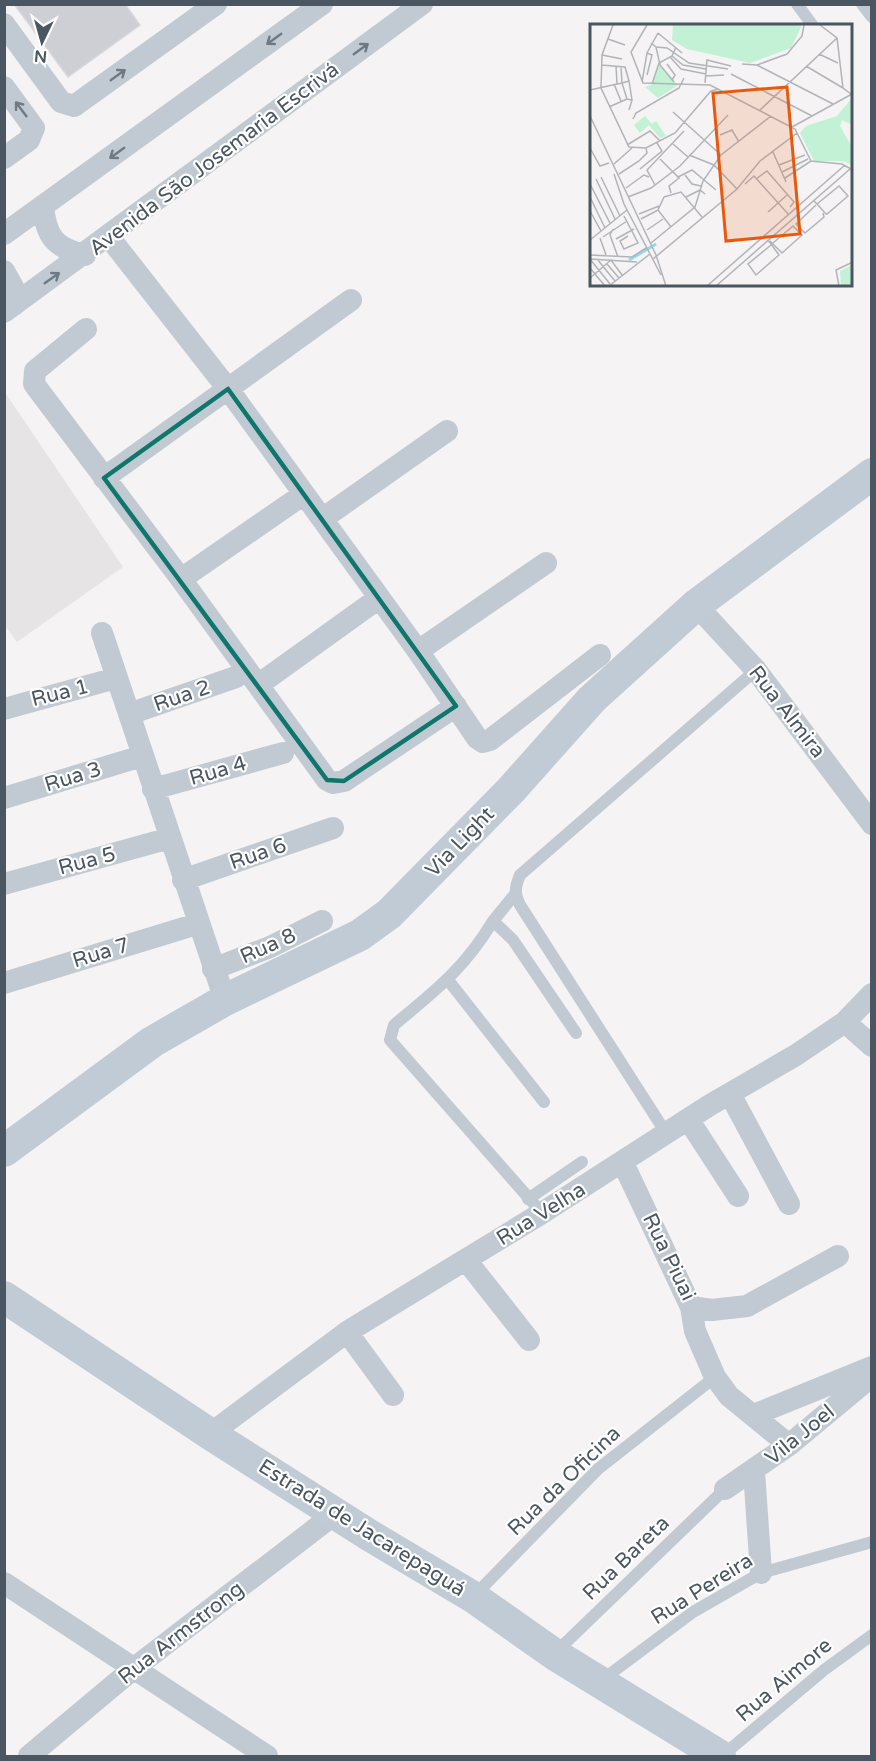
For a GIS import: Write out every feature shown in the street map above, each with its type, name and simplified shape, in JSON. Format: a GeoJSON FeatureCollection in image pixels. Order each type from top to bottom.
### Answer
{"type":"FeatureCollection","features":[{"type":"Feature","properties":{"kind":"street"},"geometry":{"type":"LineString","coordinates":[[4,24],[61,102],[74,106],[216,4]]}},
{"type":"Feature","properties":{"kind":"street"},"geometry":{"type":"LineString","coordinates":[[4,234],[322,4]]}},
{"type":"Feature","properties":{"kind":"street","name":"Avenida São Josemaria Escrivá"},"geometry":{"type":"LineString","coordinates":[[9,308],[85,255],[412,7]]}},
{"type":"Feature","properties":{"kind":"street"},"geometry":{"type":"LineString","coordinates":[[4,87],[34,128],[29,140],[4,158]]}},
{"type":"Feature","properties":{"kind":"street"},"geometry":{"type":"LineString","coordinates":[[43,206],[45,222],[53,240],[66,250],[85,255]]}},
{"type":"Feature","properties":{"kind":"street"},"geometry":{"type":"LineString","coordinates":[[109,237],[228,389],[418,651],[477,738],[487,741],[600,655]]}},
{"type":"Feature","properties":{"kind":"street"},"geometry":{"type":"LineString","coordinates":[[4,272],[13,287],[9,308]]}},
{"type":"Feature","properties":{"kind":"street"},"geometry":{"type":"LineString","coordinates":[[104,478],[351,300]]}},
{"type":"Feature","properties":{"kind":"street"},"geometry":{"type":"LineString","coordinates":[[86,329],[35,371],[33,380],[181,579],[322,775],[333,783],[344,781],[456,706]]}},
{"type":"Feature","properties":{"kind":"street"},"geometry":{"type":"LineString","coordinates":[[322,519],[447,431]]}},
{"type":"Feature","properties":{"kind":"street","name":"Via Light"},"geometry":{"type":"LineString","coordinates":[[4,1151],[152,1042],[225,1000],[360,935],[389,914],[511,790],[592,699],[696,605],[872,474]]}},
{"type":"Feature","properties":{"kind":"street"},"geometry":{"type":"LineString","coordinates":[[181,579],[304,494]]}},
{"type":"Feature","properties":{"kind":"street"},"geometry":{"type":"LineString","coordinates":[[418,651],[546,563]]}},
{"type":"Feature","properties":{"kind":"street"},"geometry":{"type":"LineString","coordinates":[[258,685],[379,598]]}},
{"type":"Feature","properties":{"kind":"street","name":"Rua Almira"},"geometry":{"type":"LineString","coordinates":[[696,605],[756,670],[872,824]]}},
{"type":"Feature","properties":{"kind":"street"},"geometry":{"type":"LineString","coordinates":[[102,633],[197,924],[225,1000]]}},
{"type":"Feature","properties":{"kind":"street","name":"Rua 2"},"geometry":{"type":"LineString","coordinates":[[129,714],[236,677]]}},
{"type":"Feature","properties":{"kind":"street","name":"Rua 1"},"geometry":{"type":"LineString","coordinates":[[4,709],[116,678]]}},
{"type":"Feature","properties":{"kind":"street","name":"Rua 4"},"geometry":{"type":"LineString","coordinates":[[153,789],[283,753]]}},
{"type":"Feature","properties":{"kind":"street","name":"Rua 3"},"geometry":{"type":"LineString","coordinates":[[4,798],[142,756]]}},
{"type":"Feature","properties":{"kind":"street","name":"Rua 6"},"geometry":{"type":"LineString","coordinates":[[183,880],[333,828]]}},
{"type":"Feature","properties":{"kind":"street","name":"Rua 5"},"geometry":{"type":"LineString","coordinates":[[4,884],[170,838]]}},
{"type":"Feature","properties":{"kind":"street","name":"Rua 8"},"geometry":{"type":"LineString","coordinates":[[213,969],[270,947],[322,921]]}},
{"type":"Feature","properties":{"kind":"street","name":"Rua 7"},"geometry":{"type":"LineString","coordinates":[[4,983],[197,924]]}},
{"type":"Feature","properties":{"kind":"street","name":"Rua Velha"},"geometry":{"type":"LineString","coordinates":[[210,1434],[347,1332],[466,1260],[535,1206],[623,1162],[688,1119],[796,1055],[845,1022],[872,994]]}},
{"type":"Feature","properties":{"kind":"street"},"geometry":{"type":"LineString","coordinates":[[845,1022],[872,1046]]}},
{"type":"Feature","properties":{"kind":"street"},"geometry":{"type":"LineString","coordinates":[[730,1094],[789,1204]]}},
{"type":"Feature","properties":{"kind":"street"},"geometry":{"type":"LineString","coordinates":[[688,1119],[738,1196]]}},
{"type":"Feature","properties":{"kind":"street","name":"Rua Piuai"},"geometry":{"type":"LineString","coordinates":[[623,1162],[691,1307],[712,1310],[747,1306],[838,1256]]}},
{"type":"Feature","properties":{"kind":"street"},"geometry":{"type":"LineString","coordinates":[[466,1260],[529,1340]]}},
{"type":"Feature","properties":{"kind":"street","name":"Estrada de Jacarepaguá"},"geometry":{"type":"LineString","coordinates":[[4,1297],[210,1434],[473,1597],[599,1683],[721,1756]]}},
{"type":"Feature","properties":{"kind":"street"},"geometry":{"type":"LineString","coordinates":[[691,1307],[695,1330],[715,1377],[729,1396],[789,1445]]}},
{"type":"Feature","properties":{"kind":"street"},"geometry":{"type":"LineString","coordinates":[[347,1332],[393,1395]]}},
{"type":"Feature","properties":{"kind":"street"},"geometry":{"type":"LineString","coordinates":[[754,1415],[872,1367]]}},
{"type":"Feature","properties":{"kind":"street","name":"Vila Joel"},"geometry":{"type":"LineString","coordinates":[[724,1489],[754,1471],[789,1445],[872,1376]]}},
{"type":"Feature","properties":{"kind":"street"},"geometry":{"type":"LineString","coordinates":[[754,1471],[761,1573]]}},
{"type":"Feature","properties":{"kind":"street","name":"Rua Armstrong"},"geometry":{"type":"LineString","coordinates":[[28,1756],[133,1669],[336,1514]]}},
{"type":"Feature","properties":{"kind":"street"},"geometry":{"type":"LineString","coordinates":[[4,1583],[267,1756]]}},
{"type":"Feature","properties":{"kind":"lane"},"geometry":{"type":"LineString","coordinates":[[797,4],[812,24]]}},
{"type":"Feature","properties":{"kind":"lane"},"geometry":{"type":"LineString","coordinates":[[862,4],[872,17]]}},
{"type":"Feature","properties":{"kind":"lane"},"geometry":{"type":"LineString","coordinates":[[582,1162],[535,1206],[390,1040],[394,1025],[448,980],[474,953],[493,921],[515,894],[520,875],[756,670]]}},
{"type":"Feature","properties":{"kind":"lane"},"geometry":{"type":"LineString","coordinates":[[515,894],[666,1133]]}},
{"type":"Feature","properties":{"kind":"lane"},"geometry":{"type":"LineString","coordinates":[[493,921],[513,940],[576,1033]]}},
{"type":"Feature","properties":{"kind":"lane"},"geometry":{"type":"LineString","coordinates":[[448,980],[544,1102]]}},
{"type":"Feature","properties":{"kind":"lane","name":"Rua da Oficina"},"geometry":{"type":"LineString","coordinates":[[473,1597],[598,1469],[715,1377]]}},
{"type":"Feature","properties":{"kind":"lane","name":"Rua Bareta"},"geometry":{"type":"LineString","coordinates":[[554,1654],[724,1489]]}},
{"type":"Feature","properties":{"kind":"lane","name":"Rua Pereira"},"geometry":{"type":"LineString","coordinates":[[599,1683],[693,1612],[761,1573],[872,1542]]}},
{"type":"Feature","properties":{"kind":"lane","name":"Rua Aimore"},"geometry":{"type":"LineString","coordinates":[[721,1756],[824,1670],[872,1635]]}},
{"type":"Feature","properties":{"kind":"highlighted area"},"geometry":{"type":"Polygon","coordinates":[[[228,389],[456,706],[344,781],[327,780],[104,478],[228,389]]]}},
{"type":"Feature","properties":{"kind":"shaded area"},"geometry":{"type":"Polygon","coordinates":[[[4,391],[123,567],[17,642],[5,626],[4,391]]]}},
{"type":"Feature","properties":{"kind":"building"},"geometry":{"type":"Polygon","coordinates":[[[14,4],[125,4],[140,25],[68,77],[14,4]]]}}]}
